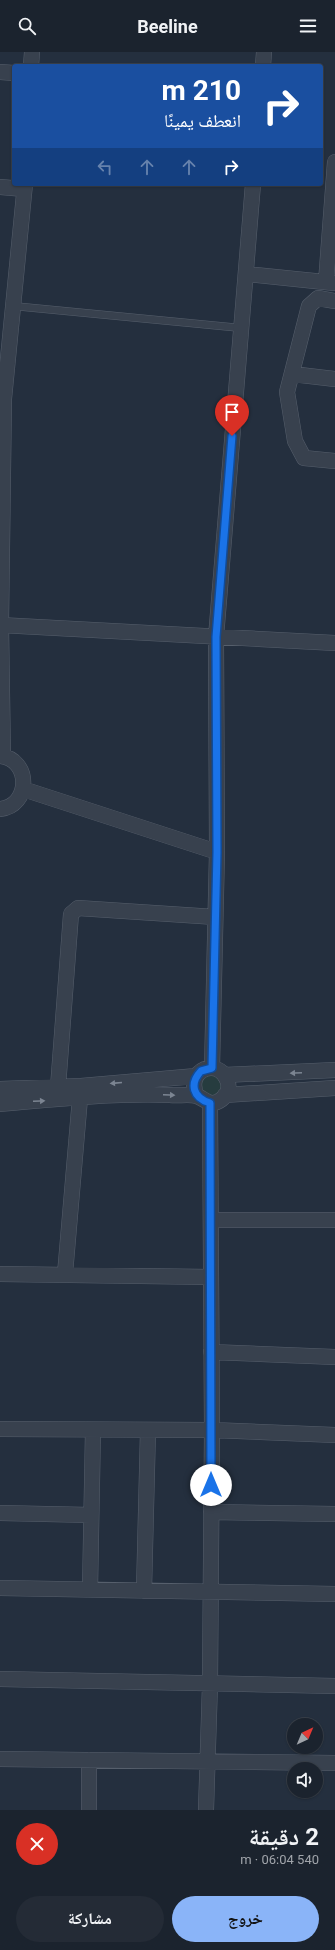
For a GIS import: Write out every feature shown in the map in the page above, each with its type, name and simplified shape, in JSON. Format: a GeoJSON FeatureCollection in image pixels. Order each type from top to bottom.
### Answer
{"type":"FeatureCollection","features":[{"type":"Feature","properties":{"kind":"street"},"geometry":{"type":"LineString","coordinates":[[31,64],[32,52]]}},
{"type":"Feature","properties":{"kind":"street"},"geometry":{"type":"LineString","coordinates":[[263,64],[264,52]]}},
{"type":"Feature","properties":{"kind":"street"},"geometry":{"type":"LineString","coordinates":[[0,72],[12,73]]}},
{"type":"Feature","properties":{"kind":"street"},"geometry":{"type":"LineString","coordinates":[[246,274],[330,283],[335,162]]}},
{"type":"Feature","properties":{"kind":"street"},"geometry":{"type":"LineString","coordinates":[[0,1104],[80,1098],[156,1095],[217,1102],[225,1095],[228,1085],[218,1071],[215,917],[217,852],[216,637],[253,186]]}},
{"type":"Feature","properties":{"kind":"street"},"geometry":{"type":"LineString","coordinates":[[0,187],[25,187],[2,399],[1,625],[1,756],[16,764],[20,769],[23,776],[23,789],[16,801],[11,805],[0,808]]}},
{"type":"Feature","properties":{"kind":"street"},"geometry":{"type":"LineString","coordinates":[[335,300],[318,298],[309,306],[287,392],[295,441],[304,458],[335,461]]}},
{"type":"Feature","properties":{"kind":"street"},"geometry":{"type":"LineString","coordinates":[[292,374],[335,379]]}},
{"type":"Feature","properties":{"kind":"street"},"geometry":{"type":"LineString","coordinates":[[1,625],[335,643]]}},
{"type":"Feature","properties":{"kind":"street"},"geometry":{"type":"LineString","coordinates":[[23,789],[217,852]]}},
{"type":"Feature","properties":{"kind":"street"},"geometry":{"type":"LineString","coordinates":[[58,1087],[72,914],[78,908],[215,917]]}},
{"type":"Feature","properties":{"kind":"street"},"geometry":{"type":"LineString","coordinates":[[206,1810],[209,1762],[210,1684],[212,1430],[211,1220],[204,1100],[194,1090],[193,1083],[196,1076],[201,1071],[335,1070]]}},
{"type":"Feature","properties":{"kind":"street"},"geometry":{"type":"LineString","coordinates":[[0,1089],[58,1087],[196,1076]]}},
{"type":"Feature","properties":{"kind":"street"},"geometry":{"type":"LineString","coordinates":[[225,1095],[335,1088]]}},
{"type":"Feature","properties":{"kind":"street"},"geometry":{"type":"LineString","coordinates":[[65,1274],[80,1098]]}},
{"type":"Feature","properties":{"kind":"street"},"geometry":{"type":"LineString","coordinates":[[211,1220],[335,1220]]}},
{"type":"Feature","properties":{"kind":"street"},"geometry":{"type":"LineString","coordinates":[[0,1274],[211,1277]]}},
{"type":"Feature","properties":{"kind":"street"},"geometry":{"type":"LineString","coordinates":[[211,1352],[335,1357]]}},
{"type":"Feature","properties":{"kind":"street"},"geometry":{"type":"LineString","coordinates":[[0,1429],[212,1430],[335,1435]]}},
{"type":"Feature","properties":{"kind":"street"},"geometry":{"type":"LineString","coordinates":[[90,1590],[93,1430]]}},
{"type":"Feature","properties":{"kind":"street"},"geometry":{"type":"LineString","coordinates":[[144,1591],[148,1430]]}},
{"type":"Feature","properties":{"kind":"street"},"geometry":{"type":"LineString","coordinates":[[211,1512],[335,1514]]}},
{"type":"Feature","properties":{"kind":"street"},"geometry":{"type":"LineString","coordinates":[[0,1513],[91,1515]]}},
{"type":"Feature","properties":{"kind":"street"},"geometry":{"type":"LineString","coordinates":[[0,1588],[335,1594]]}},
{"type":"Feature","properties":{"kind":"street"},"geometry":{"type":"LineString","coordinates":[[0,1679],[335,1686]]}},
{"type":"Feature","properties":{"kind":"street"},"geometry":{"type":"LineString","coordinates":[[0,1759],[335,1763]]}},
{"type":"Feature","properties":{"kind":"street"},"geometry":{"type":"LineString","coordinates":[[89,1760],[89,1810]]}},
{"type":"Feature","properties":{"kind":"lane"},"geometry":{"type":"LineString","coordinates":[[13,306],[241,328]]}},
{"type":"Feature","properties":{"kind":"green space"},"geometry":{"type":"Polygon","coordinates":[[[203,1074],[222,1077],[221,1096],[205,1098],[199,1078],[203,1074]]]}},
{"type":"Feature","properties":{"kind":"route"},"geometry":{"type":"LineString","coordinates":[[211,1485],[210,1103],[203,1101],[197,1096],[193,1083],[196,1076],[201,1071],[207,1068],[212,1068],[217,852],[216,637],[232,436]]}}]}
